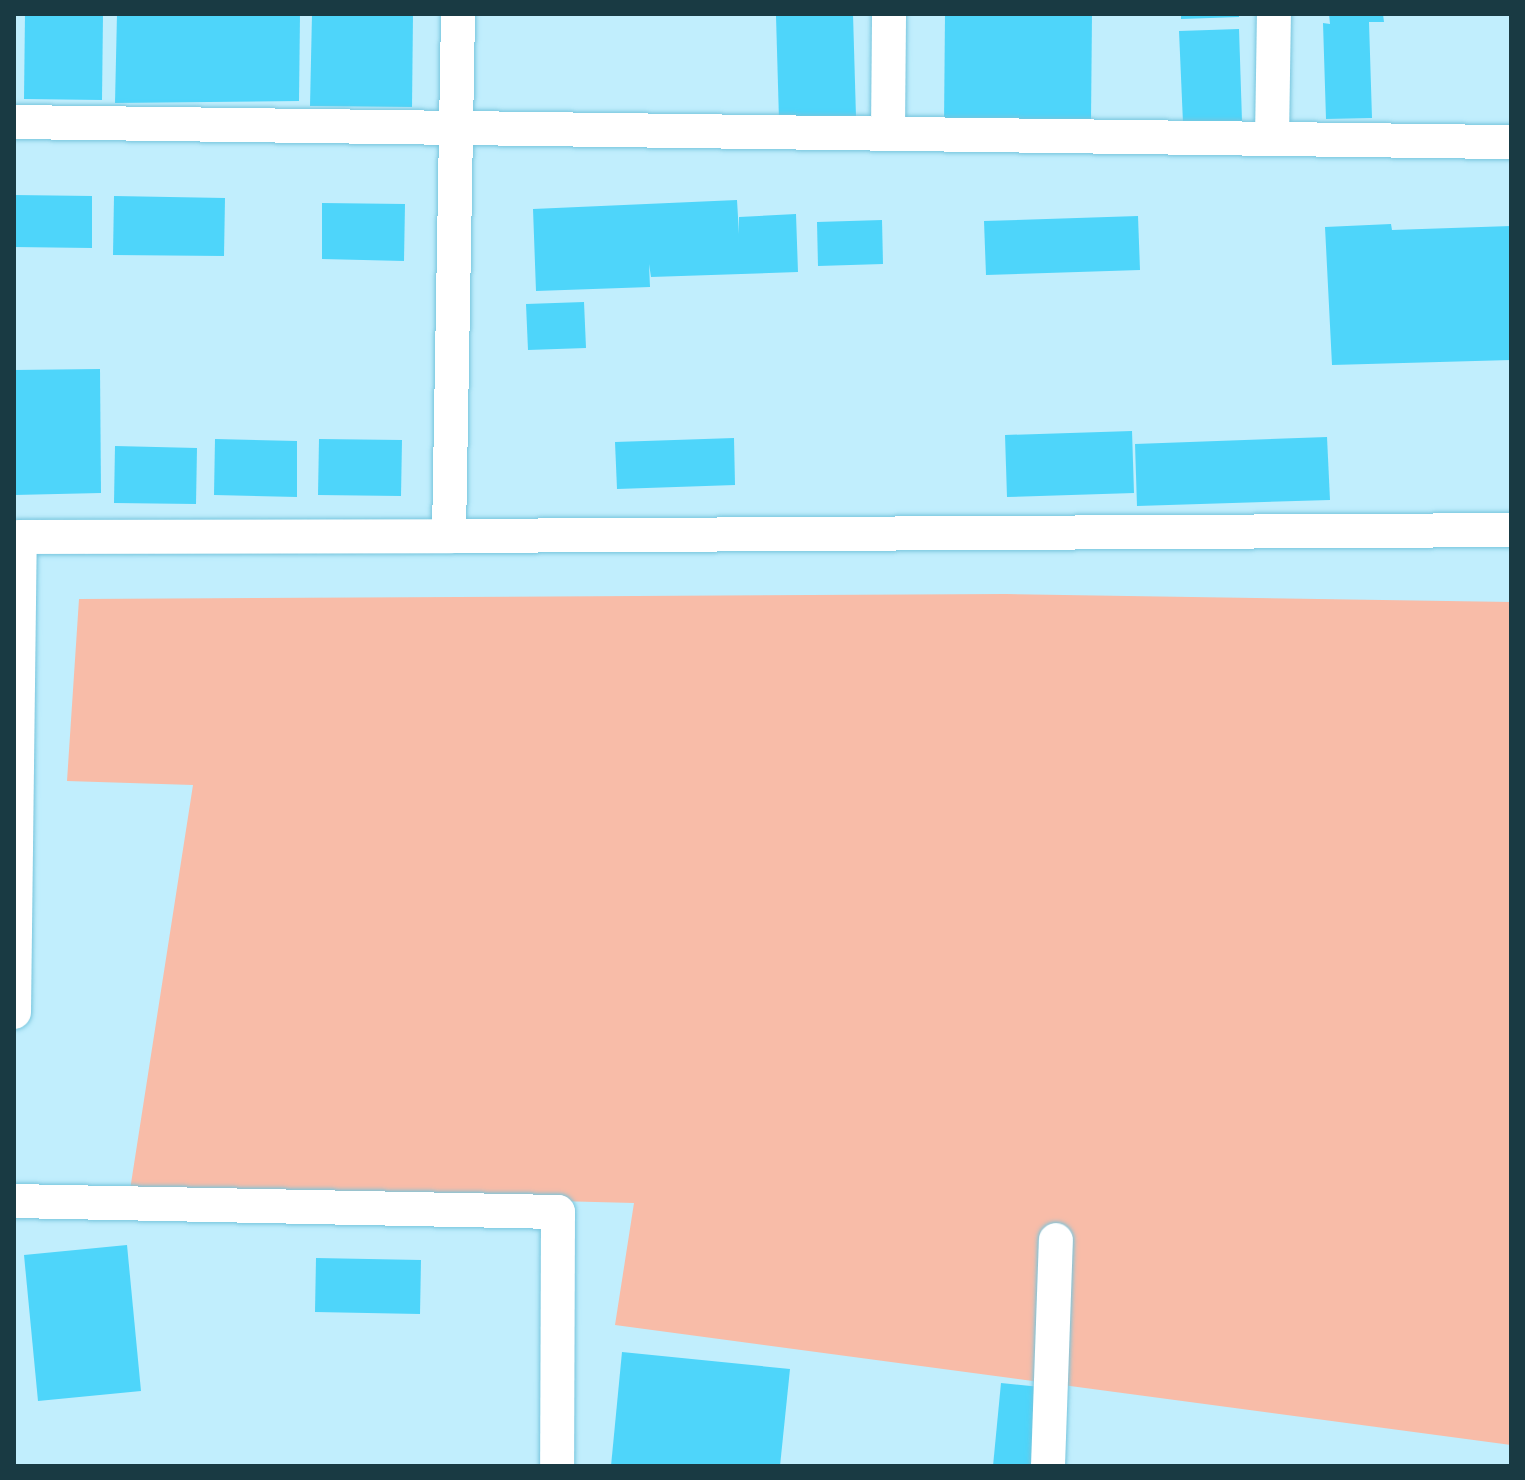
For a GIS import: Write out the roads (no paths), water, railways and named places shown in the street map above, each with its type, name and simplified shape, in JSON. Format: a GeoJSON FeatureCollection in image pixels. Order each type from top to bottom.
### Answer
{"type":"FeatureCollection","features":[{"type":"Feature","properties":{"kind":"street"},"geometry":{"type":"LineString","coordinates":[[449,536],[458,14]]}},
{"type":"Feature","properties":{"kind":"street"},"geometry":{"type":"LineString","coordinates":[[888,132],[889,14]]}},
{"type":"Feature","properties":{"kind":"street"},"geometry":{"type":"LineString","coordinates":[[1272,138],[1274,14]]}},
{"type":"Feature","properties":{"kind":"street"},"geometry":{"type":"LineString","coordinates":[[14,122],[1511,142]]}},
{"type":"Feature","properties":{"kind":"street"},"geometry":{"type":"LineString","coordinates":[[14,1012],[20,537],[1511,530]]}},
{"type":"Feature","properties":{"kind":"street"},"geometry":{"type":"LineString","coordinates":[[14,1201],[558,1212],[557,1466]]}},
{"type":"Feature","properties":{"kind":"street"},"geometry":{"type":"LineString","coordinates":[[1048,1466],[1056,1240]]}}]}
